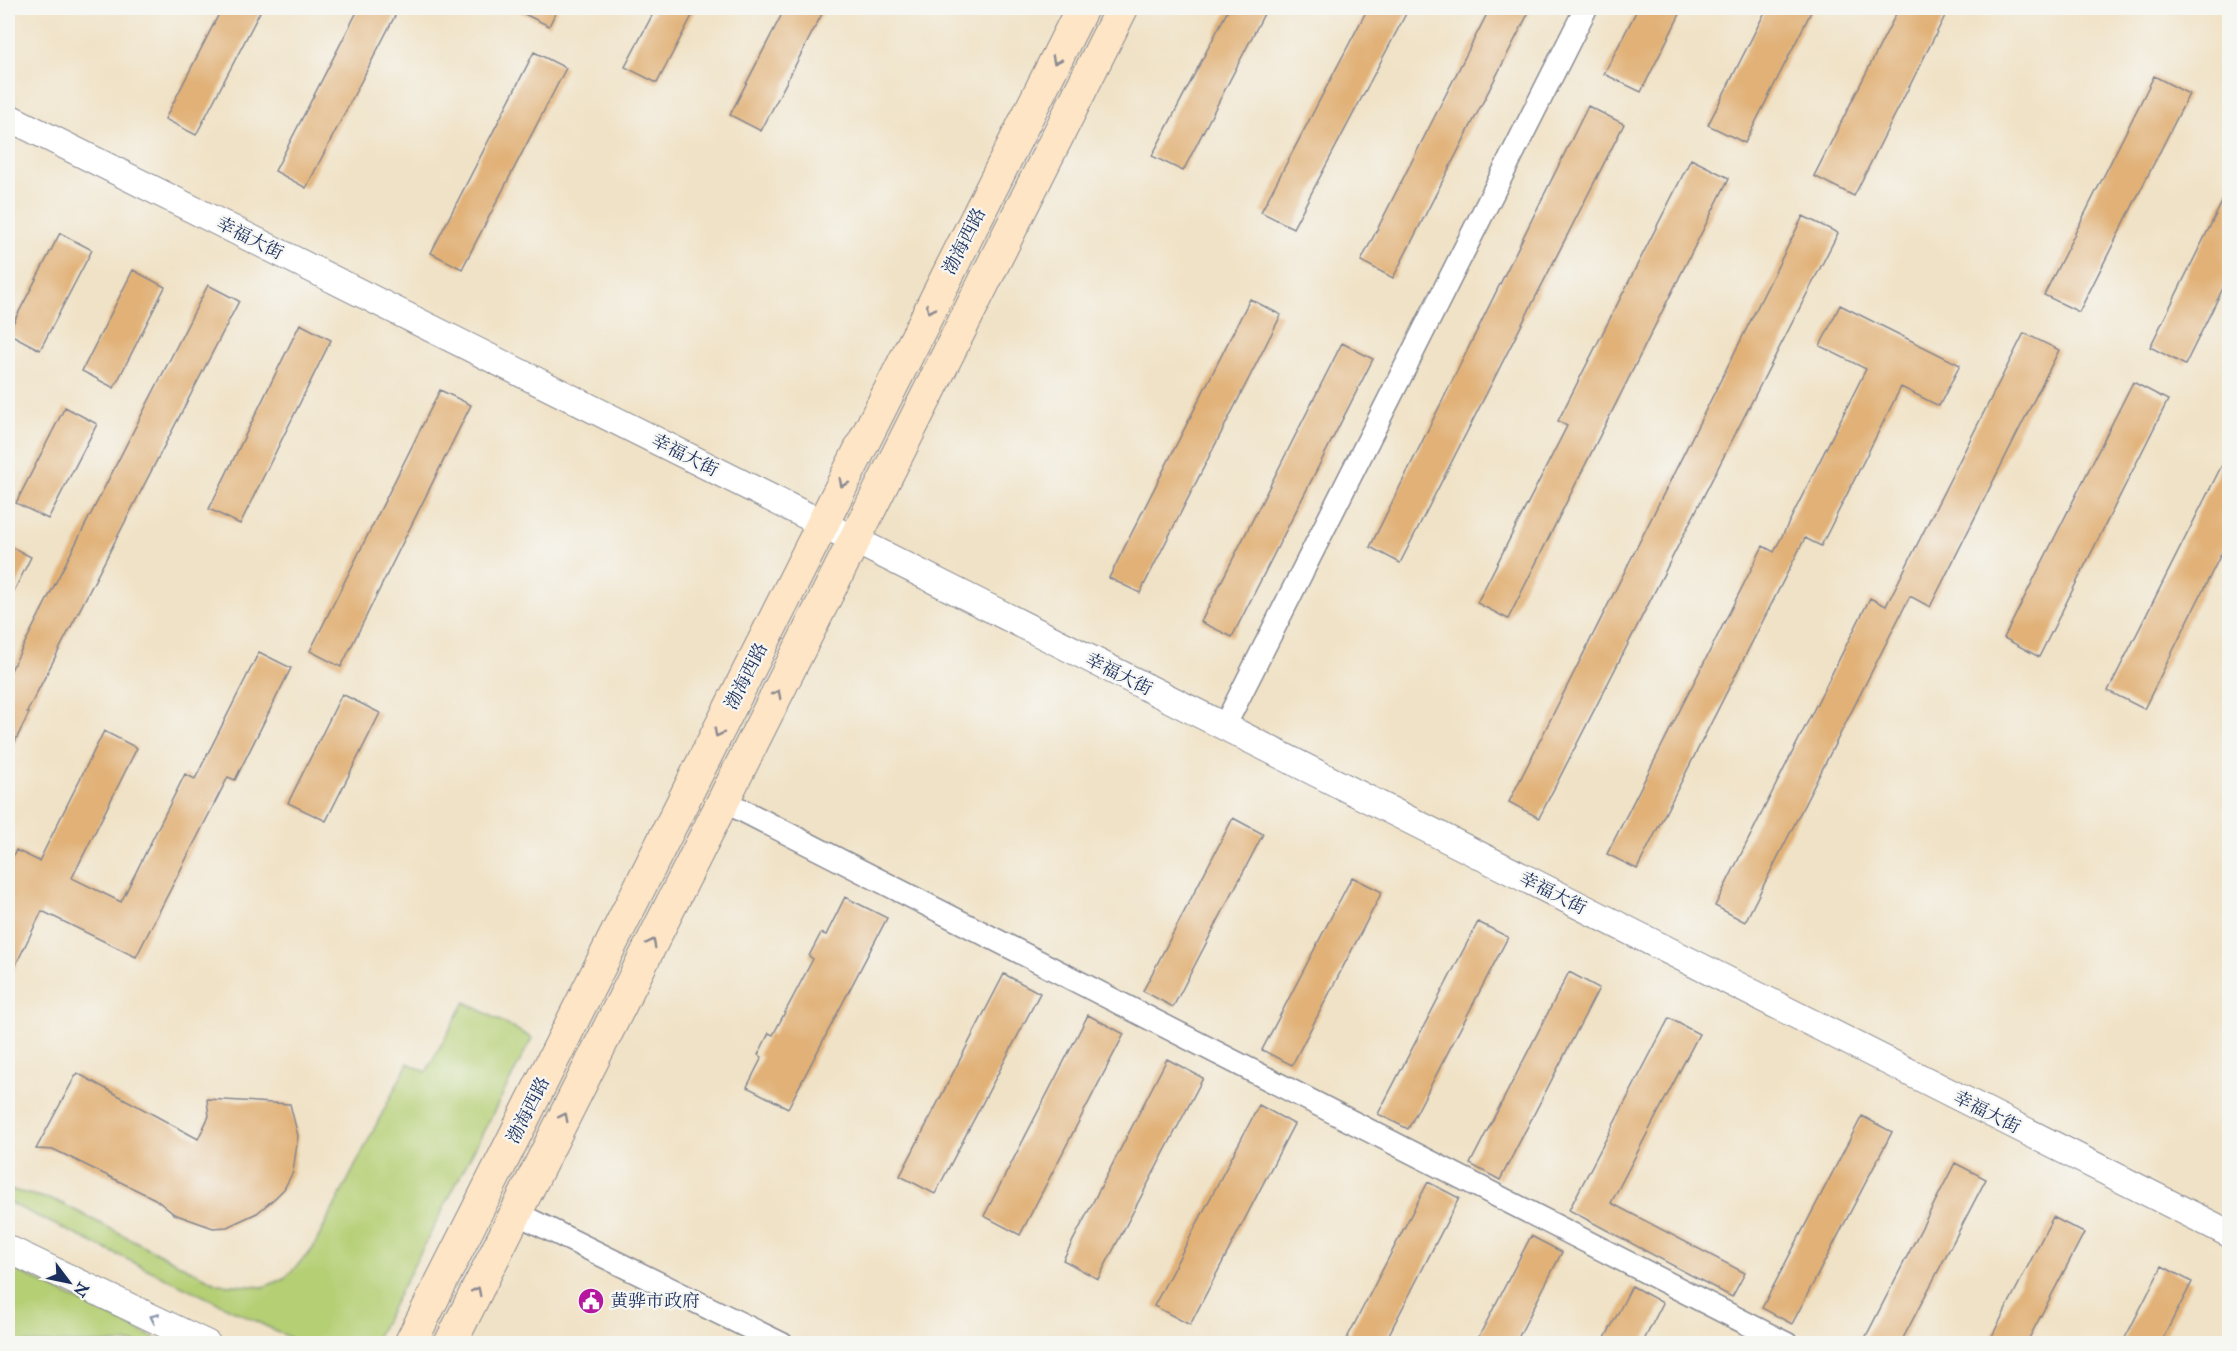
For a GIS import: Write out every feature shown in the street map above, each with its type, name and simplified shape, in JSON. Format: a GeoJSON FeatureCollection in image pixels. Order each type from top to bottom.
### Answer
{"type":"FeatureCollection","features":[{"type":"Feature","properties":{"kind":"main road","name":"渤海西路"},"geometry":{"type":"LineString","coordinates":[[410,1344],[1082,8]]}},
{"type":"Feature","properties":{"kind":"main road","name":"渤海西路"},"geometry":{"type":"LineString","coordinates":[[450,1344],[1122,8]]}},
{"type":"Feature","properties":{"kind":"street"},"geometry":{"type":"LineString","coordinates":[[1224,727],[1586,8]]}},
{"type":"Feature","properties":{"kind":"street","name":"幸福大街"},"geometry":{"type":"LineString","coordinates":[[8,117],[823,524],[2229,1234]]}},
{"type":"Feature","properties":{"kind":"street"},"geometry":{"type":"LineString","coordinates":[[724,801],[1786,1344]]}},
{"type":"Feature","properties":{"kind":"street"},"geometry":{"type":"LineString","coordinates":[[516,1213],[782,1344]]}},
{"type":"Feature","properties":{"kind":"street"},"geometry":{"type":"LineString","coordinates":[[8,1249],[207,1344]]}},
{"type":"Feature","properties":{"kind":"green space"},"geometry":{"type":"Polygon","coordinates":[[[465,1002],[532,1038],[377,1336],[369,1343],[301,1343],[8,1202],[8,1191],[12,1190],[57,1201],[218,1284],[263,1287],[284,1279],[312,1250],[408,1063],[426,1072],[465,1002]]]}},
{"type":"Feature","properties":{"kind":"green space"},"geometry":{"type":"Polygon","coordinates":[[[8,1266],[165,1343],[8,1343],[8,1266]]]}},
{"type":"Feature","properties":{"kind":"building"},"geometry":{"type":"Polygon","coordinates":[[[222,8],[262,8],[196,135],[165,119],[222,8]]]}},
{"type":"Feature","properties":{"kind":"building"},"geometry":{"type":"Polygon","coordinates":[[[359,8],[399,8],[306,188],[275,171],[359,8]]]}},
{"type":"Feature","properties":{"kind":"building"},"geometry":{"type":"Polygon","coordinates":[[[512,8],[558,8],[549,26],[512,8]]]}},
{"type":"Feature","properties":{"kind":"building"},"geometry":{"type":"Polygon","coordinates":[[[656,8],[696,8],[657,83],[625,67],[656,8]]]}},
{"type":"Feature","properties":{"kind":"building"},"geometry":{"type":"Polygon","coordinates":[[[785,8],[825,8],[761,131],[730,115],[785,8]]]}},
{"type":"Feature","properties":{"kind":"building"},"geometry":{"type":"Polygon","coordinates":[[[1229,8],[1267,8],[1183,171],[1152,156],[1229,8]]]}},
{"type":"Feature","properties":{"kind":"building"},"geometry":{"type":"Polygon","coordinates":[[[1368,8],[1409,8],[1293,228],[1261,212],[1368,8]]]}},
{"type":"Feature","properties":{"kind":"building"},"geometry":{"type":"Polygon","coordinates":[[[1490,8],[1531,8],[1393,278],[1361,261],[1490,8]]]}},
{"type":"Feature","properties":{"kind":"building"},"geometry":{"type":"Polygon","coordinates":[[[1638,8],[1683,8],[1641,92],[1604,74],[1638,8]]]}},
{"type":"Feature","properties":{"kind":"building"},"geometry":{"type":"Polygon","coordinates":[[[1767,8],[1813,8],[1745,143],[1708,125],[1767,8]]]}},
{"type":"Feature","properties":{"kind":"building"},"geometry":{"type":"Polygon","coordinates":[[[1899,8],[1949,8],[1854,196],[1814,176],[1899,8]]]}},
{"type":"Feature","properties":{"kind":"building"},"geometry":{"type":"Polygon","coordinates":[[[534,52],[566,68],[462,269],[431,253],[534,52]]]}},
{"type":"Feature","properties":{"kind":"building"},"geometry":{"type":"Polygon","coordinates":[[[2154,76],[2189,94],[2079,312],[2044,295],[2154,76]]]}},
{"type":"Feature","properties":{"kind":"building"},"geometry":{"type":"Polygon","coordinates":[[[1588,106],[1624,124],[1400,563],[1370,547],[1588,106]]]}},
{"type":"Feature","properties":{"kind":"building"},"geometry":{"type":"Polygon","coordinates":[[[1691,159],[1729,178],[1508,619],[1477,603],[1567,426],[1558,421],[1691,159]]]}},
{"type":"Feature","properties":{"kind":"building"},"geometry":{"type":"Polygon","coordinates":[[[2229,188],[2229,276],[2185,365],[2150,347],[2229,188]]]}},
{"type":"Feature","properties":{"kind":"building"},"geometry":{"type":"Polygon","coordinates":[[[1803,216],[1838,233],[1539,818],[1509,802],[1803,216]]]}},
{"type":"Feature","properties":{"kind":"building"},"geometry":{"type":"Polygon","coordinates":[[[60,233],[92,250],[40,350],[8,333],[60,233]]]}},
{"type":"Feature","properties":{"kind":"building"},"geometry":{"type":"Polygon","coordinates":[[[133,270],[165,287],[114,388],[82,371],[133,270]]]}},
{"type":"Feature","properties":{"kind":"building"},"geometry":{"type":"Polygon","coordinates":[[[208,285],[239,301],[27,712],[29,713],[8,756],[8,676],[208,285]]]}},
{"type":"Feature","properties":{"kind":"building"},"geometry":{"type":"Polygon","coordinates":[[[1250,299],[1281,315],[1140,593],[1109,578],[1250,299]]]}},
{"type":"Feature","properties":{"kind":"building"},"geometry":{"type":"Polygon","coordinates":[[[1840,305],[1960,365],[1939,406],[1901,387],[1821,546],[1805,538],[1637,869],[1607,854],[1763,546],[1774,552],[1866,369],[1820,346],[1840,305]]]}},
{"type":"Feature","properties":{"kind":"building"},"geometry":{"type":"Polygon","coordinates":[[[300,324],[331,340],[240,524],[209,509],[300,324]]]}},
{"type":"Feature","properties":{"kind":"building"},"geometry":{"type":"Polygon","coordinates":[[[2024,333],[2059,350],[1930,607],[1910,596],[1745,922],[1715,906],[1870,598],[1886,606],[2024,333]]]}},
{"type":"Feature","properties":{"kind":"building"},"geometry":{"type":"Polygon","coordinates":[[[1342,343],[1373,359],[1232,637],[1201,622],[1342,343]]]}},
{"type":"Feature","properties":{"kind":"building"},"geometry":{"type":"Polygon","coordinates":[[[2133,382],[2168,400],[2039,657],[2004,638],[2133,382]]]}},
{"type":"Feature","properties":{"kind":"building"},"geometry":{"type":"Polygon","coordinates":[[[440,390],[471,405],[341,667],[310,651],[440,390]]]}},
{"type":"Feature","properties":{"kind":"building"},"geometry":{"type":"Polygon","coordinates":[[[65,407],[97,424],[48,519],[16,503],[65,407]]]}},
{"type":"Feature","properties":{"kind":"building"},"geometry":{"type":"Polygon","coordinates":[[[2229,451],[2229,538],[2144,709],[2108,691],[2229,451]]]}},
{"type":"Feature","properties":{"kind":"building"},"geometry":{"type":"Polygon","coordinates":[[[8,545],[31,557],[8,603],[8,545]]]}},
{"type":"Feature","properties":{"kind":"building"},"geometry":{"type":"Polygon","coordinates":[[[259,652],[291,668],[235,780],[228,777],[136,957],[42,911],[8,981],[8,867],[16,850],[39,861],[104,731],[137,748],[72,878],[121,902],[185,774],[195,779],[259,652]]]}},
{"type":"Feature","properties":{"kind":"building"},"geometry":{"type":"Polygon","coordinates":[[[342,694],[380,713],[326,821],[288,803],[342,694]]]}},
{"type":"Feature","properties":{"kind":"building"},"geometry":{"type":"Polygon","coordinates":[[[1233,818],[1263,834],[1173,1007],[1143,991],[1233,818]]]}},
{"type":"Feature","properties":{"kind":"building"},"geometry":{"type":"Polygon","coordinates":[[[1352,877],[1382,892],[1292,1065],[1262,1050],[1352,877]]]}},
{"type":"Feature","properties":{"kind":"building"},"geometry":{"type":"Polygon","coordinates":[[[845,897],[887,918],[788,1108],[747,1087],[762,1057],[758,1055],[769,1033],[773,1035],[813,959],[809,956],[821,933],[826,935],[845,897]]]}},
{"type":"Feature","properties":{"kind":"building"},"geometry":{"type":"Polygon","coordinates":[[[1478,922],[1508,937],[1408,1129],[1378,1114],[1478,922]]]}},
{"type":"Feature","properties":{"kind":"building"},"geometry":{"type":"Polygon","coordinates":[[[1569,972],[1599,988],[1500,1180],[1470,1164],[1569,972]]]}},
{"type":"Feature","properties":{"kind":"building"},"geometry":{"type":"Polygon","coordinates":[[[1004,974],[1040,993],[935,1194],[900,1176],[1004,974]]]}},
{"type":"Feature","properties":{"kind":"building"},"geometry":{"type":"Polygon","coordinates":[[[1088,1015],[1124,1034],[1020,1235],[984,1216],[1088,1015]]]}},
{"type":"Feature","properties":{"kind":"building"},"geometry":{"type":"Polygon","coordinates":[[[1669,1018],[1699,1034],[1611,1203],[1745,1273],[1732,1297],[1569,1210],[1669,1018]]]}},
{"type":"Feature","properties":{"kind":"building"},"geometry":{"type":"Polygon","coordinates":[[[1167,1059],[1203,1078],[1098,1279],[1063,1260],[1167,1059]]]}},
{"type":"Feature","properties":{"kind":"building"},"geometry":{"type":"Polygon","coordinates":[[[77,1073],[198,1139],[209,1116],[207,1099],[290,1104],[298,1136],[293,1172],[284,1189],[274,1199],[257,1213],[227,1227],[213,1228],[174,1214],[155,1199],[55,1150],[36,1149],[77,1073]]]}},
{"type":"Feature","properties":{"kind":"building"},"geometry":{"type":"Polygon","coordinates":[[[1259,1105],[1294,1124],[1190,1325],[1154,1306],[1259,1105]]]}},
{"type":"Feature","properties":{"kind":"building"},"geometry":{"type":"Polygon","coordinates":[[[1862,1116],[1892,1132],[1792,1324],[1762,1308],[1862,1116]]]}},
{"type":"Feature","properties":{"kind":"building"},"geometry":{"type":"Polygon","coordinates":[[[1955,1163],[1986,1179],[1900,1344],[1862,1344],[1955,1163]]]}},
{"type":"Feature","properties":{"kind":"building"},"geometry":{"type":"Polygon","coordinates":[[[1428,1182],[1459,1198],[1384,1344],[1344,1344],[1428,1182]]]}},
{"type":"Feature","properties":{"kind":"building"},"geometry":{"type":"Polygon","coordinates":[[[2053,1217],[2084,1233],[2026,1344],[1988,1344],[2053,1217]]]}},
{"type":"Feature","properties":{"kind":"building"},"geometry":{"type":"Polygon","coordinates":[[[1531,1236],[1562,1252],[1515,1344],[1475,1344],[1531,1236]]]}},
{"type":"Feature","properties":{"kind":"building"},"geometry":{"type":"Polygon","coordinates":[[[2162,1266],[2192,1282],[2160,1344],[2122,1344],[2162,1266]]]}},
{"type":"Feature","properties":{"kind":"building"},"geometry":{"type":"Polygon","coordinates":[[[1632,1286],[1663,1303],[1642,1344],[1602,1344],[1632,1286]]]}},
{"type":"Feature","properties":{"kind":"place","name":"黄骅市政府"},"geometry":{"type":"Point","coordinates":[591,1301]}}]}
